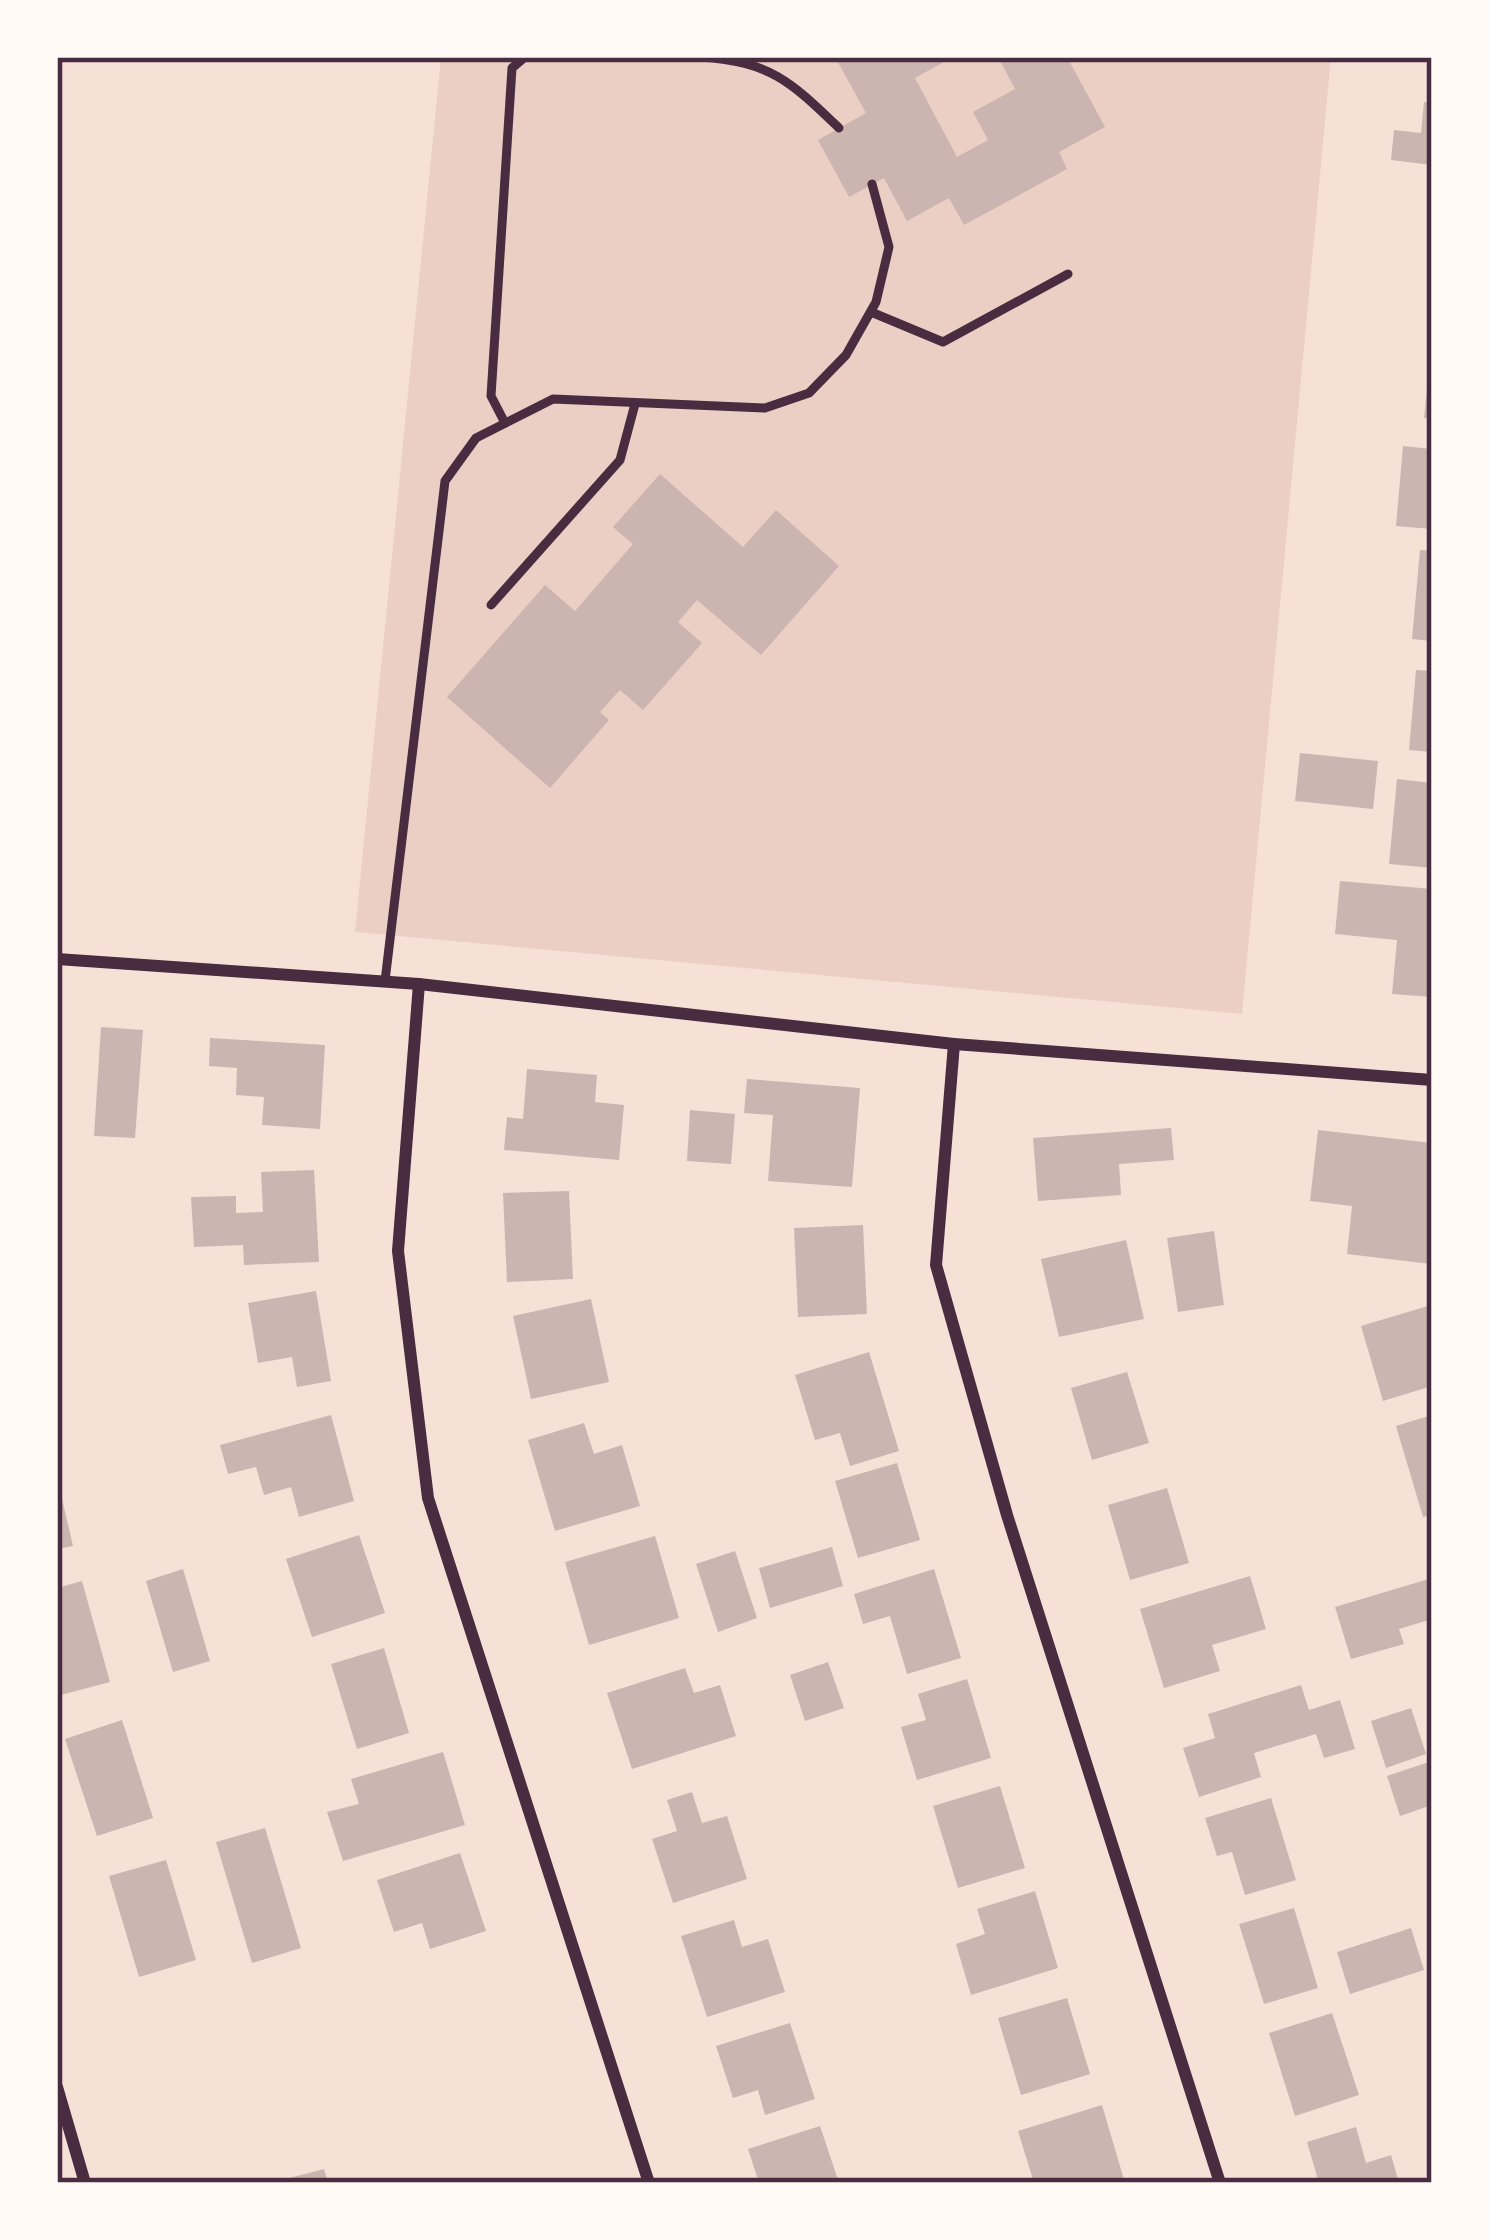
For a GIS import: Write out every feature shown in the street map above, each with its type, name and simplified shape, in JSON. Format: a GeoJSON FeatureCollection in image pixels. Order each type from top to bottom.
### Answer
{"type":"FeatureCollection","features":[{"type":"Feature","properties":{"kind":"street"},"geometry":{"type":"LineString","coordinates":[[57,959],[385,981],[954,1044],[1432,1080]]}},
{"type":"Feature","properties":{"kind":"street"},"geometry":{"type":"LineString","coordinates":[[418,984],[398,1251],[428,1498],[649,2183]]}},
{"type":"Feature","properties":{"kind":"street"},"geometry":{"type":"LineString","coordinates":[[954,1044],[936,1265],[1007,1515],[1220,2183]]}},
{"type":"Feature","properties":{"kind":"street"},"geometry":{"type":"LineString","coordinates":[[57,2087],[85,2183]]}},
{"type":"Feature","properties":{"kind":"lane"},"geometry":{"type":"LineString","coordinates":[[505,423],[491,396],[512,68],[525,57]]}},
{"type":"Feature","properties":{"kind":"lane"},"geometry":{"type":"LineString","coordinates":[[700,57],[753,62],[795,86],[839,128]]}},
{"type":"Feature","properties":{"kind":"lane"},"geometry":{"type":"LineString","coordinates":[[385,981],[445,481],[476,438],[553,400],[765,408],[808,393],[846,355],[871,312],[890,247],[872,184]]}},
{"type":"Feature","properties":{"kind":"lane"},"geometry":{"type":"LineString","coordinates":[[871,312],[943,342],[1068,274]]}},
{"type":"Feature","properties":{"kind":"lane"},"geometry":{"type":"LineString","coordinates":[[491,605],[620,460],[634,404]]}},
{"type":"Feature","properties":{"kind":"shaded area"},"geometry":{"type":"Polygon","coordinates":[[[441,57],[1331,57],[1242,1014],[355,932],[441,57]]]}},
{"type":"Feature","properties":{"kind":"building"},"geometry":{"type":"Polygon","coordinates":[[[835,57],[953,57],[915,78],[957,157],[988,140],[973,112],[1015,89],[998,57],[1067,57],[1105,127],[1059,152],[1067,169],[964,225],[949,198],[907,221],[884,178],[849,197],[818,140],[866,113],[835,57]]]}},
{"type":"Feature","properties":{"kind":"building"},"geometry":{"type":"Polygon","coordinates":[[[1424,102],[1432,103],[1432,165],[1391,160],[1394,130],[1421,133],[1424,102]]]}},
{"type":"Feature","properties":{"kind":"building"},"geometry":{"type":"Polygon","coordinates":[[[1432,370],[1432,419],[1424,418],[1432,370]]]}},
{"type":"Feature","properties":{"kind":"building"},"geometry":{"type":"Polygon","coordinates":[[[1403,446],[1432,449],[1432,529],[1396,526],[1403,446]]]}},
{"type":"Feature","properties":{"kind":"building"},"geometry":{"type":"Polygon","coordinates":[[[660,474],[743,547],[776,510],[839,566],[761,655],[697,600],[678,622],[702,643],[643,710],[620,690],[600,712],[609,720],[550,788],[447,697],[545,585],[575,611],[633,544],[613,527],[660,474]]]}},
{"type":"Feature","properties":{"kind":"building"},"geometry":{"type":"Polygon","coordinates":[[[1420,550],[1432,551],[1432,641],[1412,639],[1420,550]]]}},
{"type":"Feature","properties":{"kind":"building"},"geometry":{"type":"Polygon","coordinates":[[[1416,670],[1432,671],[1432,752],[1409,750],[1416,670]]]}},
{"type":"Feature","properties":{"kind":"building"},"geometry":{"type":"Polygon","coordinates":[[[1300,753],[1378,761],[1373,809],[1295,801],[1300,753]]]}},
{"type":"Feature","properties":{"kind":"building"},"geometry":{"type":"Polygon","coordinates":[[[1397,779],[1432,783],[1432,868],[1389,864],[1397,779]]]}},
{"type":"Feature","properties":{"kind":"building"},"geometry":{"type":"Polygon","coordinates":[[[1340,881],[1432,889],[1432,997],[1392,994],[1397,940],[1335,934],[1340,881]]]}},
{"type":"Feature","properties":{"kind":"building"},"geometry":{"type":"Polygon","coordinates":[[[101,1027],[143,1030],[135,1138],[94,1136],[101,1027]]]}},
{"type":"Feature","properties":{"kind":"building"},"geometry":{"type":"Polygon","coordinates":[[[210,1038],[325,1045],[320,1129],[262,1125],[264,1097],[236,1095],[237,1068],[209,1066],[210,1038]]]}},
{"type":"Feature","properties":{"kind":"building"},"geometry":{"type":"Polygon","coordinates":[[[527,1069],[597,1075],[595,1102],[624,1105],[619,1160],[504,1150],[507,1117],[523,1119],[527,1069]]]}},
{"type":"Feature","properties":{"kind":"building"},"geometry":{"type":"Polygon","coordinates":[[[747,1079],[860,1088],[852,1187],[768,1181],[773,1115],[744,1113],[747,1079]]]}},
{"type":"Feature","properties":{"kind":"building"},"geometry":{"type":"Polygon","coordinates":[[[690,1110],[735,1114],[731,1164],[687,1161],[690,1110]]]}},
{"type":"Feature","properties":{"kind":"building"},"geometry":{"type":"Polygon","coordinates":[[[1171,1128],[1174,1160],[1119,1164],[1121,1195],[1038,1201],[1033,1138],[1171,1128]]]}},
{"type":"Feature","properties":{"kind":"building"},"geometry":{"type":"Polygon","coordinates":[[[1318,1130],[1432,1143],[1431,1264],[1347,1254],[1352,1206],[1310,1201],[1318,1130]]]}},
{"type":"Feature","properties":{"kind":"building"},"geometry":{"type":"Polygon","coordinates":[[[314,1170],[319,1262],[244,1265],[243,1245],[194,1247],[191,1197],[236,1196],[236,1213],[263,1212],[261,1172],[314,1170]]]}},
{"type":"Feature","properties":{"kind":"building"},"geometry":{"type":"Polygon","coordinates":[[[569,1191],[573,1279],[507,1282],[503,1193],[569,1191]]]}},
{"type":"Feature","properties":{"kind":"building"},"geometry":{"type":"Polygon","coordinates":[[[863,1225],[867,1314],[798,1317],[794,1228],[863,1225]]]}},
{"type":"Feature","properties":{"kind":"building"},"geometry":{"type":"Polygon","coordinates":[[[1214,1231],[1224,1305],[1178,1312],[1167,1238],[1214,1231]]]}},
{"type":"Feature","properties":{"kind":"building"},"geometry":{"type":"Polygon","coordinates":[[[1126,1240],[1144,1319],[1059,1337],[1041,1259],[1126,1240]]]}},
{"type":"Feature","properties":{"kind":"building"},"geometry":{"type":"Polygon","coordinates":[[[316,1291],[331,1381],[297,1387],[292,1357],[258,1363],[248,1303],[316,1291]]]}},
{"type":"Feature","properties":{"kind":"building"},"geometry":{"type":"Polygon","coordinates":[[[591,1299],[609,1382],[531,1399],[513,1316],[591,1299]]]}},
{"type":"Feature","properties":{"kind":"building"},"geometry":{"type":"Polygon","coordinates":[[[1428,1306],[1432,1386],[1383,1401],[1361,1326],[1428,1306]]]}},
{"type":"Feature","properties":{"kind":"building"},"geometry":{"type":"Polygon","coordinates":[[[869,1352],[899,1451],[850,1466],[840,1433],[815,1440],[795,1375],[869,1352]]]}},
{"type":"Feature","properties":{"kind":"building"},"geometry":{"type":"Polygon","coordinates":[[[1127,1372],[1149,1443],[1092,1460],[1071,1388],[1127,1372]]]}},
{"type":"Feature","properties":{"kind":"building"},"geometry":{"type":"Polygon","coordinates":[[[331,1415],[354,1501],[299,1517],[291,1487],[264,1495],[256,1467],[228,1474],[220,1445],[331,1415]]]}},
{"type":"Feature","properties":{"kind":"building"},"geometry":{"type":"Polygon","coordinates":[[[1432,1415],[1432,1515],[1423,1517],[1396,1426],[1432,1415]]]}},
{"type":"Feature","properties":{"kind":"building"},"geometry":{"type":"Polygon","coordinates":[[[584,1423],[594,1454],[622,1445],[640,1506],[555,1531],[528,1440],[584,1423]]]}},
{"type":"Feature","properties":{"kind":"building"},"geometry":{"type":"Polygon","coordinates":[[[897,1463],[920,1540],[858,1558],[835,1481],[897,1463]]]}},
{"type":"Feature","properties":{"kind":"building"},"geometry":{"type":"Polygon","coordinates":[[[57,1477],[73,1546],[57,1549],[57,1477]]]}},
{"type":"Feature","properties":{"kind":"building"},"geometry":{"type":"Polygon","coordinates":[[[1167,1488],[1189,1563],[1130,1580],[1108,1505],[1167,1488]]]}},
{"type":"Feature","properties":{"kind":"building"},"geometry":{"type":"Polygon","coordinates":[[[359,1535],[385,1613],[312,1637],[286,1559],[359,1535]]]}},
{"type":"Feature","properties":{"kind":"building"},"geometry":{"type":"Polygon","coordinates":[[[655,1536],[679,1618],[589,1645],[565,1562],[655,1536]]]}},
{"type":"Feature","properties":{"kind":"building"},"geometry":{"type":"Polygon","coordinates":[[[832,1547],[843,1586],[770,1608],[759,1568],[832,1547]]]}},
{"type":"Feature","properties":{"kind":"building"},"geometry":{"type":"Polygon","coordinates":[[[735,1551],[757,1618],[718,1632],[696,1564],[735,1551]]]}},
{"type":"Feature","properties":{"kind":"building"},"geometry":{"type":"Polygon","coordinates":[[[183,1569],[210,1661],[173,1672],[146,1581],[183,1569]]]}},
{"type":"Feature","properties":{"kind":"building"},"geometry":{"type":"Polygon","coordinates":[[[934,1569],[961,1658],[907,1674],[890,1616],[863,1624],[854,1594],[934,1569]]]}},
{"type":"Feature","properties":{"kind":"building"},"geometry":{"type":"Polygon","coordinates":[[[1250,1576],[1266,1629],[1212,1645],[1220,1671],[1164,1688],[1140,1609],[1250,1576]]]}},
{"type":"Feature","properties":{"kind":"building"},"geometry":{"type":"Polygon","coordinates":[[[1432,1578],[1432,1619],[1399,1629],[1404,1644],[1351,1659],[1335,1607],[1432,1578]]]}},
{"type":"Feature","properties":{"kind":"building"},"geometry":{"type":"Polygon","coordinates":[[[82,1581],[110,1682],[57,1696],[57,1588],[82,1581]]]}},
{"type":"Feature","properties":{"kind":"building"},"geometry":{"type":"Polygon","coordinates":[[[384,1648],[409,1733],[357,1749],[331,1664],[384,1648]]]}},
{"type":"Feature","properties":{"kind":"building"},"geometry":{"type":"Polygon","coordinates":[[[828,1662],[844,1708],[805,1721],[790,1675],[828,1662]]]}},
{"type":"Feature","properties":{"kind":"building"},"geometry":{"type":"Polygon","coordinates":[[[685,1668],[694,1693],[720,1685],[736,1736],[632,1769],[607,1693],[685,1668]]]}},
{"type":"Feature","properties":{"kind":"building"},"geometry":{"type":"Polygon","coordinates":[[[967,1679],[991,1758],[917,1780],[901,1727],[926,1720],[918,1694],[967,1679]]]}},
{"type":"Feature","properties":{"kind":"building"},"geometry":{"type":"Polygon","coordinates":[[[1301,1685],[1309,1710],[1340,1700],[1355,1749],[1324,1758],[1316,1734],[1254,1753],[1261,1777],[1199,1797],[1183,1748],[1215,1738],[1208,1714],[1301,1685]]]}},
{"type":"Feature","properties":{"kind":"building"},"geometry":{"type":"Polygon","coordinates":[[[1411,1708],[1426,1754],[1386,1768],[1371,1721],[1411,1708]]]}},
{"type":"Feature","properties":{"kind":"building"},"geometry":{"type":"Polygon","coordinates":[[[122,1720],[153,1818],[97,1836],[65,1739],[122,1720]]]}},
{"type":"Feature","properties":{"kind":"building"},"geometry":{"type":"Polygon","coordinates":[[[443,1752],[465,1825],[343,1861],[327,1812],[359,1804],[351,1779],[443,1752]]]}},
{"type":"Feature","properties":{"kind":"building"},"geometry":{"type":"Polygon","coordinates":[[[1432,1761],[1432,1805],[1400,1816],[1387,1776],[1432,1761]]]}},
{"type":"Feature","properties":{"kind":"building"},"geometry":{"type":"Polygon","coordinates":[[[1000,1786],[1025,1868],[958,1888],[933,1806],[1000,1786]]]}},
{"type":"Feature","properties":{"kind":"building"},"geometry":{"type":"Polygon","coordinates":[[[692,1792],[702,1823],[727,1816],[747,1879],[673,1903],[652,1839],[677,1831],[667,1800],[692,1792]]]}},
{"type":"Feature","properties":{"kind":"building"},"geometry":{"type":"Polygon","coordinates":[[[1271,1798],[1296,1880],[1245,1895],[1232,1852],[1217,1856],[1205,1818],[1271,1798]]]}},
{"type":"Feature","properties":{"kind":"building"},"geometry":{"type":"Polygon","coordinates":[[[265,1828],[301,1948],[252,1963],[216,1842],[265,1828]]]}},
{"type":"Feature","properties":{"kind":"building"},"geometry":{"type":"Polygon","coordinates":[[[460,1853],[486,1931],[430,1949],[422,1923],[394,1932],[377,1880],[460,1853]]]}},
{"type":"Feature","properties":{"kind":"building"},"geometry":{"type":"Polygon","coordinates":[[[166,1860],[196,1960],[139,1977],[109,1876],[166,1860]]]}},
{"type":"Feature","properties":{"kind":"building"},"geometry":{"type":"Polygon","coordinates":[[[1035,1891],[1058,1968],[971,1995],[956,1944],[985,1934],[977,1909],[1035,1891]]]}},
{"type":"Feature","properties":{"kind":"building"},"geometry":{"type":"Polygon","coordinates":[[[1294,1908],[1318,1988],[1264,2004],[1239,1924],[1294,1908]]]}},
{"type":"Feature","properties":{"kind":"building"},"geometry":{"type":"Polygon","coordinates":[[[734,1920],[742,1947],[768,1939],[785,1992],[707,2017],[681,1936],[734,1920]]]}},
{"type":"Feature","properties":{"kind":"building"},"geometry":{"type":"Polygon","coordinates":[[[1411,1928],[1424,1970],[1350,1994],[1337,1952],[1411,1928]]]}},
{"type":"Feature","properties":{"kind":"building"},"geometry":{"type":"Polygon","coordinates":[[[1067,1998],[1090,2074],[1021,2095],[998,2018],[1067,1998]]]}},
{"type":"Feature","properties":{"kind":"building"},"geometry":{"type":"Polygon","coordinates":[[[1332,2013],[1359,2095],[1295,2116],[1269,2033],[1332,2013]]]}},
{"type":"Feature","properties":{"kind":"building"},"geometry":{"type":"Polygon","coordinates":[[[790,2023],[815,2099],[765,2115],[758,2090],[733,2098],[716,2046],[790,2023]]]}},
{"type":"Feature","properties":{"kind":"building"},"geometry":{"type":"Polygon","coordinates":[[[1102,2105],[1125,2183],[1034,2183],[1018,2131],[1102,2105]]]}},
{"type":"Feature","properties":{"kind":"building"},"geometry":{"type":"Polygon","coordinates":[[[820,2126],[839,2183],[759,2183],[748,2149],[820,2126]]]}},
{"type":"Feature","properties":{"kind":"building"},"geometry":{"type":"Polygon","coordinates":[[[1356,2127],[1366,2163],[1391,2155],[1399,2183],[1319,2183],[1307,2142],[1356,2127]]]}},
{"type":"Feature","properties":{"kind":"building"},"geometry":{"type":"Polygon","coordinates":[[[324,2169],[328,2183],[278,2183],[278,2181],[324,2169]]]}}]}
